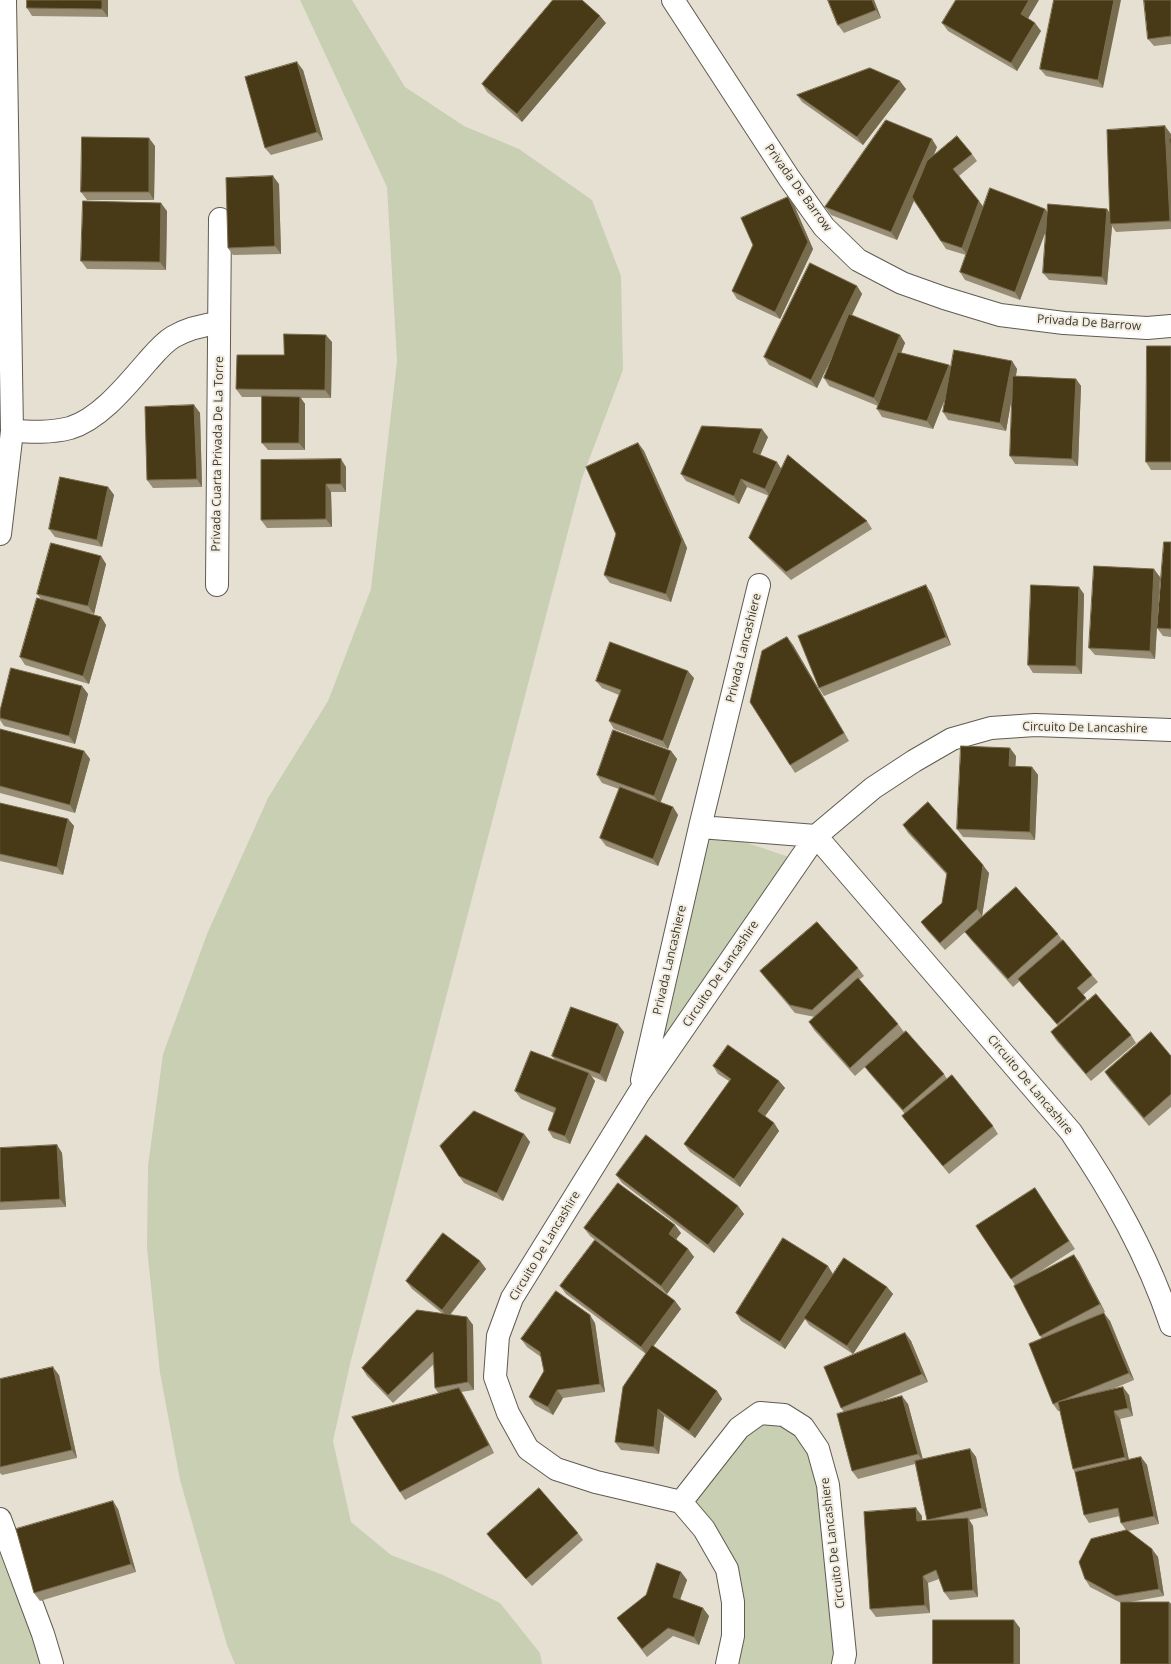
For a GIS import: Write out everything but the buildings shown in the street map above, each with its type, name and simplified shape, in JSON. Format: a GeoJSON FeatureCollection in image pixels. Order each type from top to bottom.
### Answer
{"type":"FeatureCollection","features":[{"type":"Feature","properties":{"kind":"street"},"geometry":{"type":"LineString","coordinates":[[0,534],[12,431],[5,0]]}},
{"type":"Feature","properties":{"kind":"street","name":"Privada De Barrow"},"geometry":{"type":"LineString","coordinates":[[673,0],[789,178],[824,227],[858,260],[902,282],[944,298],[1000,315],[1064,323],[1148,328],[1171,326]]}},
{"type":"Feature","properties":{"kind":"street","name":"Privada Cuarta Privada De La Torre"},"geometry":{"type":"LineString","coordinates":[[217,584],[220,219]]}},
{"type":"Feature","properties":{"kind":"street"},"geometry":{"type":"LineString","coordinates":[[12,431],[42,432],[70,428],[99,413],[173,337],[194,327],[219,323]]}},
{"type":"Feature","properties":{"kind":"street","name":"Privada Lancashiere"},"geometry":{"type":"LineString","coordinates":[[639,1093],[700,827],[759,585]]}},
{"type":"Feature","properties":{"kind":"street","name":"Circuito De Lancashire"},"geometry":{"type":"LineString","coordinates":[[681,1502],[596,1482],[556,1469],[528,1449],[508,1413],[495,1377],[498,1336],[512,1298],[639,1093],[816,836],[873,788],[952,739],[991,728],[1035,725],[1171,730]]}},
{"type":"Feature","properties":{"kind":"street"},"geometry":{"type":"LineString","coordinates":[[700,827],[816,836]]}},
{"type":"Feature","properties":{"kind":"street","name":"Circuito De Lancashire"},"geometry":{"type":"LineString","coordinates":[[816,836],[1071,1132],[1104,1182],[1135,1237],[1171,1325]]}},
{"type":"Feature","properties":{"kind":"street","name":"Circuito De Lancashiere"},"geometry":{"type":"LineString","coordinates":[[681,1502],[739,1428],[760,1412],[784,1415],[803,1427],[818,1449],[828,1485],[845,1654],[843,1664]]}},
{"type":"Feature","properties":{"kind":"street"},"geometry":{"type":"LineString","coordinates":[[681,1502],[704,1529],[727,1569],[733,1602],[733,1636],[727,1664]]}},
{"type":"Feature","properties":{"kind":"street"},"geometry":{"type":"LineString","coordinates":[[0,1519],[43,1634],[52,1664]]}},
{"type":"Feature","properties":{"kind":"green space"},"geometry":{"type":"Polygon","coordinates":[[[300,0],[352,0],[405,87],[464,126],[519,149],[592,200],[621,276],[623,370],[582,478],[350,1364],[333,1441],[351,1522],[391,1555],[443,1575],[500,1603],[540,1653],[542,1664],[235,1664],[227,1645],[180,1480],[160,1373],[147,1248],[148,1166],[163,1054],[207,934],[268,798],[328,701],[371,589],[397,361],[387,187],[300,0]]]}},
{"type":"Feature","properties":{"kind":"green space"},"geometry":{"type":"Polygon","coordinates":[[[700,827],[792,858],[639,1093],[700,827]]]}},
{"type":"Feature","properties":{"kind":"green space"},"geometry":{"type":"Polygon","coordinates":[[[760,1413],[818,1449],[843,1664],[727,1664],[733,1602],[681,1502],[760,1413]]]}},
{"type":"Feature","properties":{"kind":"green space"},"geometry":{"type":"Polygon","coordinates":[[[0,1519],[52,1664],[0,1664],[0,1519]]]}}]}
